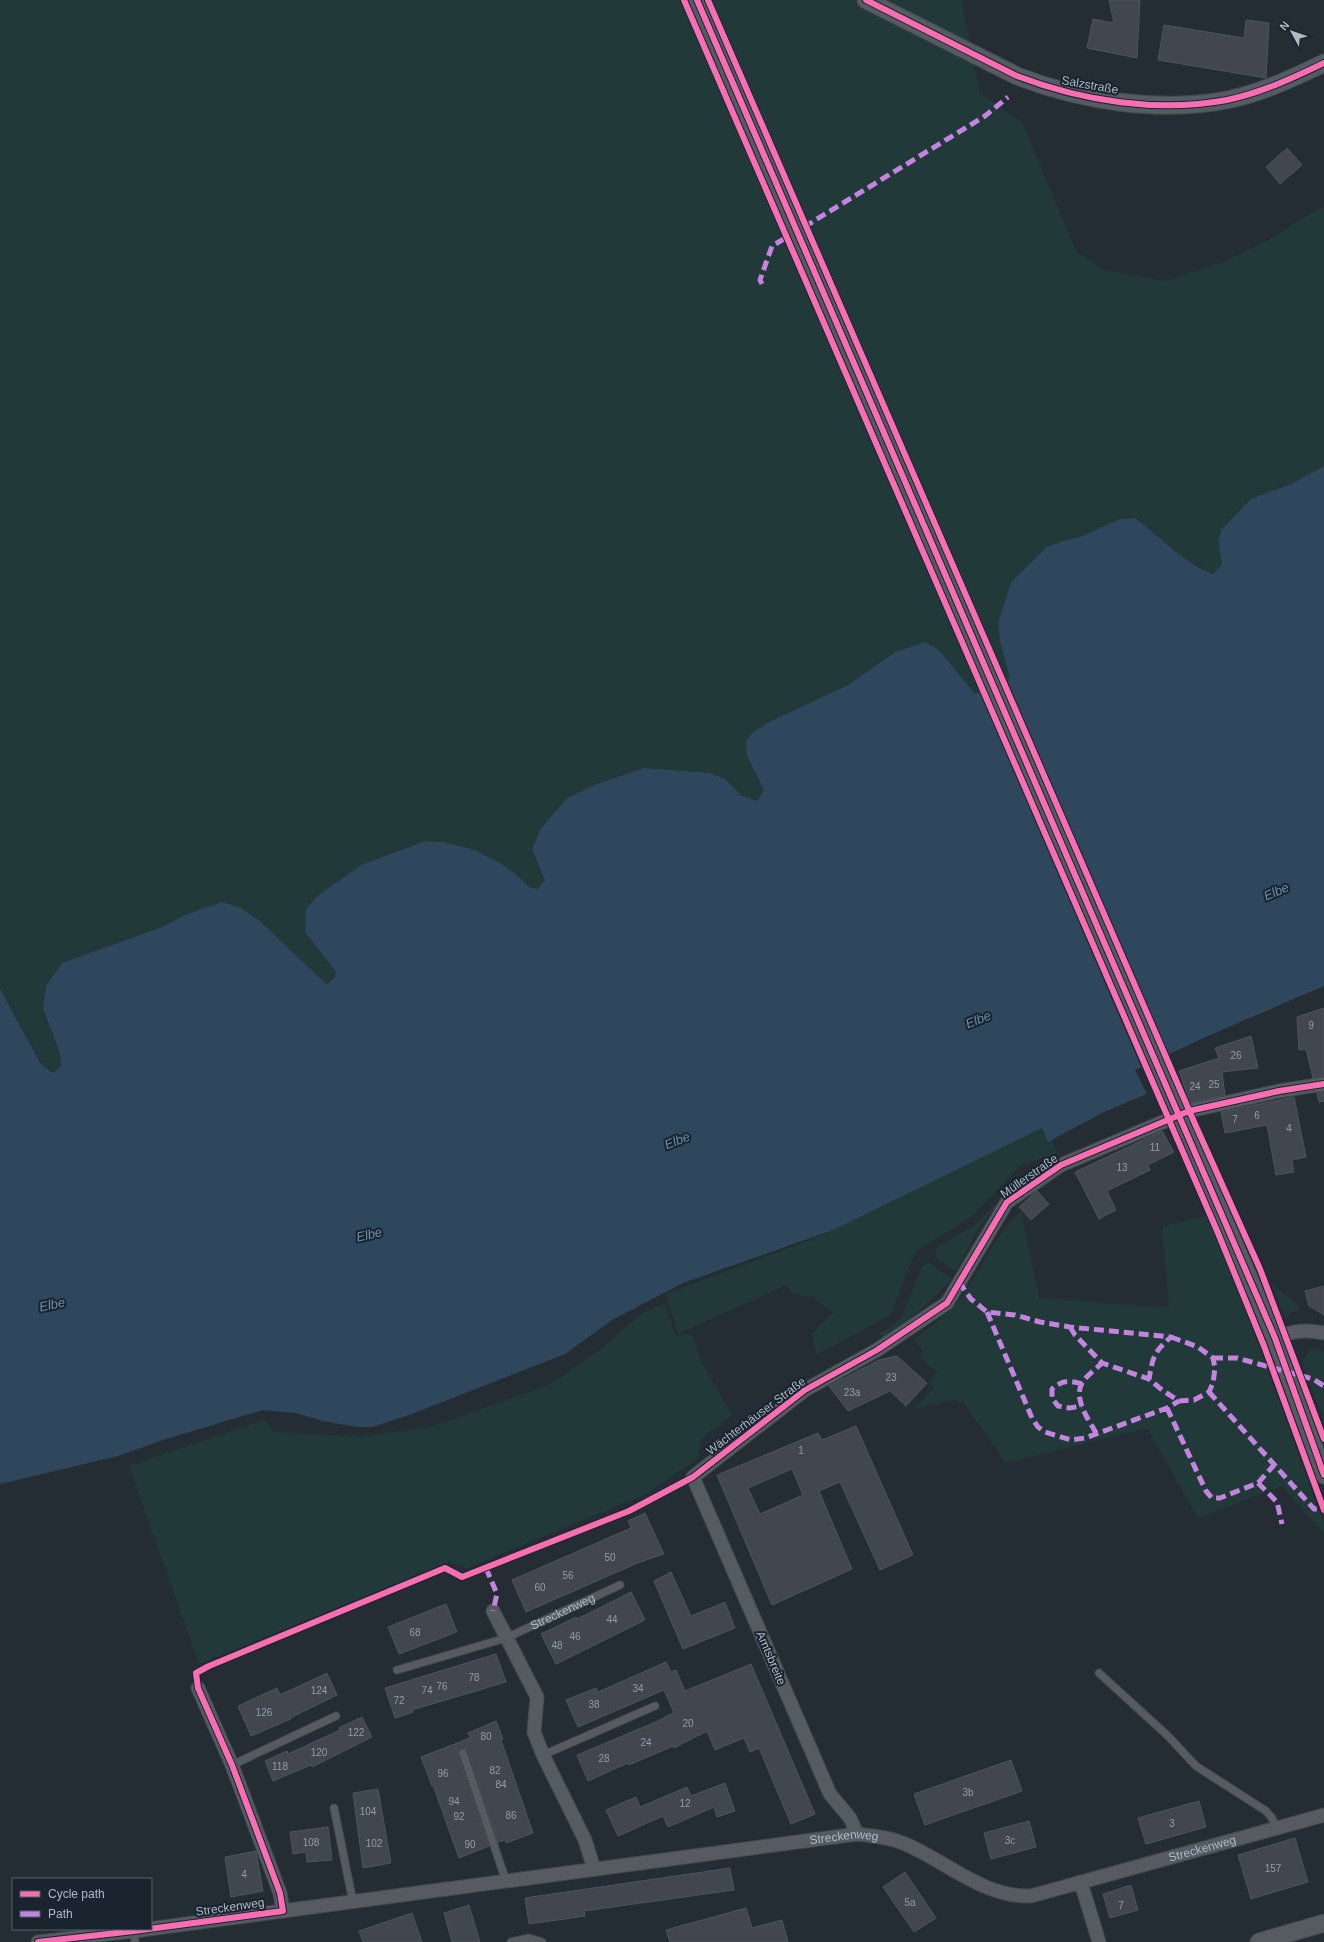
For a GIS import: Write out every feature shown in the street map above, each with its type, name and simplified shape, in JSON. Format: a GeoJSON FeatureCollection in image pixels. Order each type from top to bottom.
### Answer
{"type":"FeatureCollection","features":[{"type":"Feature","properties":{"kind":"street"},"geometry":{"type":"LineString","coordinates":[[697,0],[1275,1338],[1324,1475]]}},
{"type":"Feature","properties":{"kind":"street","name":"Salzstraße"},"geometry":{"type":"LineString","coordinates":[[866,0],[1017,76],[1042,86],[1083,96],[1169,105],[1220,101],[1254,93],[1324,63]]}},
{"type":"Feature","properties":{"kind":"street","name":"Müllerstraße"},"geometry":{"type":"LineString","coordinates":[[834,1375],[877,1350],[947,1303],[1007,1202],[1061,1165],[1189,1111],[1279,1091],[1324,1084]]}},
{"type":"Feature","properties":{"kind":"street"},"geometry":{"type":"LineString","coordinates":[[1275,1338],[1294,1331],[1309,1330],[1324,1333]]}},
{"type":"Feature","properties":{"kind":"street","name":"Wächterhäuser Straße"},"geometry":{"type":"LineString","coordinates":[[693,1478],[805,1390],[834,1375]]}},
{"type":"Feature","properties":{"kind":"street","name":"Amtsbreite"},"geometry":{"type":"LineString","coordinates":[[693,1478],[830,1794],[850,1818],[857,1834]]}},
{"type":"Feature","properties":{"kind":"street"},"geometry":{"type":"LineString","coordinates":[[493,1611],[537,1697],[534,1732],[543,1755],[585,1840],[594,1869]]}},
{"type":"Feature","properties":{"kind":"street","name":"Streckenweg"},"geometry":{"type":"LineString","coordinates":[[198,1688],[232,1765],[280,1893],[283,1911]]}},
{"type":"Feature","properties":{"kind":"street","name":"Streckenweg"},"geometry":{"type":"LineString","coordinates":[[38,1942],[134,1937],[283,1911],[857,1834],[881,1837],[904,1844],[997,1891],[1014,1896],[1031,1896],[1324,1815]]}},
{"type":"Feature","properties":{"kind":"street"},"geometry":{"type":"LineString","coordinates":[[1081,1883],[1099,1942]]}},
{"type":"Feature","properties":{"kind":"street"},"geometry":{"type":"LineString","coordinates":[[1259,1942],[1324,1923]]}},
{"type":"Feature","properties":{"kind":"lane","name":"Streckenweg"},"geometry":{"type":"LineString","coordinates":[[397,1670],[506,1638],[620,1585]]}},
{"type":"Feature","properties":{"kind":"lane"},"geometry":{"type":"LineString","coordinates":[[1099,1673],[1168,1736],[1196,1766],[1266,1811],[1272,1818],[1276,1828]]}},
{"type":"Feature","properties":{"kind":"lane"},"geometry":{"type":"LineString","coordinates":[[543,1755],[655,1706]]}},
{"type":"Feature","properties":{"kind":"lane"},"geometry":{"type":"LineString","coordinates":[[232,1765],[336,1716]]}},
{"type":"Feature","properties":{"kind":"lane"},"geometry":{"type":"LineString","coordinates":[[463,1753],[506,1881]]}},
{"type":"Feature","properties":{"kind":"lane"},"geometry":{"type":"LineString","coordinates":[[334,1808],[353,1902]]}},
{"type":"Feature","properties":{"kind":"lane"},"geometry":{"type":"LineString","coordinates":[[511,1942],[529,1938],[542,1942]]}},
{"type":"Feature","properties":{"kind":"green space"},"geometry":{"type":"Polygon","coordinates":[[[0,0],[961,0],[980,93],[1022,122],[1077,253],[1105,270],[1165,281],[1225,261],[1267,241],[1324,205],[1324,466],[1293,483],[1275,489],[1218,541],[1222,564],[1213,574],[1183,558],[1135,518],[1120,519],[1083,536],[1066,540],[1004,606],[998,623],[1000,641],[1011,678],[975,694],[939,650],[925,642],[895,652],[848,685],[769,722],[747,756],[764,790],[757,801],[741,795],[725,779],[710,773],[644,768],[597,784],[567,798],[545,880],[538,889],[529,887],[502,864],[475,850],[443,842],[424,841],[363,864],[305,932],[336,972],[334,979],[325,984],[260,921],[222,902],[185,915],[162,927],[62,963],[46,986],[43,1008],[60,1054],[61,1066],[53,1073],[42,1064],[0,989],[0,0]]]}},
{"type":"Feature","properties":{"kind":"green space"},"geometry":{"type":"Polygon","coordinates":[[[1045,1122],[1057,1153],[1021,1165],[971,1217],[915,1252],[891,1314],[817,1355],[813,1343],[813,1333],[833,1313],[814,1298],[791,1293],[786,1285],[678,1334],[666,1294],[813,1239],[1045,1122]]]}},
{"type":"Feature","properties":{"kind":"green space"},"geometry":{"type":"Polygon","coordinates":[[[1055,1163],[1032,1176],[1001,1202],[983,1222],[956,1271],[937,1259],[935,1249],[976,1224],[1026,1174],[1038,1168],[1055,1163]]]}},
{"type":"Feature","properties":{"kind":"green space"},"geometry":{"type":"Polygon","coordinates":[[[1021,1211],[1039,1298],[1169,1308],[1162,1227],[1207,1215],[1255,1335],[1324,1524],[1324,1534],[1282,1486],[1198,1518],[1147,1428],[1006,1463],[964,1403],[955,1400],[912,1409],[934,1388],[929,1382],[937,1372],[920,1358],[923,1351],[914,1340],[944,1315],[960,1299],[995,1242],[1011,1221],[1021,1211]]]}},
{"type":"Feature","properties":{"kind":"green space"},"geometry":{"type":"Polygon","coordinates":[[[928,1262],[952,1279],[902,1325],[883,1338],[879,1334],[896,1323],[903,1313],[922,1267],[928,1262]]]}},
{"type":"Feature","properties":{"kind":"green space"},"geometry":{"type":"Polygon","coordinates":[[[1271,1283],[1301,1308],[1285,1317],[1271,1283]]]}},
{"type":"Feature","properties":{"kind":"green space"},"geometry":{"type":"Polygon","coordinates":[[[664,1304],[676,1336],[692,1334],[702,1363],[732,1415],[702,1438],[698,1458],[646,1494],[467,1568],[448,1562],[199,1664],[129,1466],[264,1420],[274,1432],[362,1437],[434,1426],[551,1384],[601,1349],[641,1314],[664,1304]]]}},
{"type":"Feature","properties":{"kind":"green space"},"geometry":{"type":"Polygon","coordinates":[[[1311,1348],[1324,1352],[1324,1420],[1302,1363],[1311,1348]]]}},
{"type":"Feature","properties":{"kind":"water","name":"Elbe"},"geometry":{"type":"Polygon","coordinates":[[[1324,466],[1324,986],[1208,1036],[1135,1070],[1147,1094],[1104,1112],[1048,1142],[1042,1128],[833,1230],[683,1283],[612,1320],[565,1354],[412,1414],[372,1427],[357,1427],[323,1421],[296,1413],[263,1410],[166,1439],[118,1456],[0,1484],[0,989],[41,1064],[53,1073],[61,1066],[60,1054],[43,1008],[46,986],[62,963],[162,927],[185,915],[222,902],[241,908],[260,921],[326,984],[334,979],[336,972],[305,932],[306,909],[320,894],[363,864],[425,841],[443,842],[475,850],[502,864],[529,887],[538,889],[545,880],[532,849],[540,830],[567,798],[597,784],[644,768],[710,773],[725,779],[741,795],[757,801],[764,790],[747,756],[746,741],[752,733],[769,722],[848,685],[895,652],[925,642],[939,650],[975,694],[1010,678],[1000,641],[998,623],[1011,582],[1047,547],[1083,536],[1120,519],[1135,518],[1191,563],[1213,574],[1222,564],[1218,541],[1222,529],[1251,499],[1293,483],[1324,466]]]}},
{"type":"Feature","properties":{"kind":"pier"},"geometry":{"type":"Polygon","coordinates":[[[1006,678],[1169,1056],[1142,1069],[979,690],[1006,678]]]}},
{"type":"Feature","properties":{"kind":"building"},"geometry":{"type":"Polygon","coordinates":[[[1109,0],[1140,0],[1137,58],[1087,48],[1093,19],[1114,23],[1109,0]]]}},
{"type":"Feature","properties":{"kind":"building"},"geometry":{"type":"Polygon","coordinates":[[[1246,20],[1269,23],[1266,78],[1158,60],[1164,25],[1244,38],[1246,20]]]}},
{"type":"Feature","properties":{"kind":"building"},"geometry":{"type":"Polygon","coordinates":[[[1287,148],[1302,165],[1280,184],[1266,167],[1287,148]]]}},
{"type":"Feature","properties":{"kind":"building"},"geometry":{"type":"Polygon","coordinates":[[[1324,1008],[1324,1076],[1313,1078],[1306,1049],[1299,1050],[1297,1017],[1324,1008]]]}},
{"type":"Feature","properties":{"kind":"building"},"geometry":{"type":"Polygon","coordinates":[[[1251,1036],[1258,1068],[1222,1072],[1225,1095],[1190,1103],[1179,1071],[1219,1058],[1215,1048],[1251,1036]]]}},
{"type":"Feature","properties":{"kind":"building"},"geometry":{"type":"Polygon","coordinates":[[[1324,1092],[1324,1101],[1319,1102],[1317,1093],[1324,1092]]]}},
{"type":"Feature","properties":{"kind":"building"},"geometry":{"type":"Polygon","coordinates":[[[1294,1097],[1306,1157],[1292,1160],[1294,1172],[1276,1175],[1267,1125],[1225,1133],[1221,1112],[1294,1097]]]}},
{"type":"Feature","properties":{"kind":"building"},"geometry":{"type":"Polygon","coordinates":[[[1162,1131],[1174,1152],[1148,1165],[1150,1170],[1107,1191],[1116,1210],[1099,1219],[1075,1172],[1162,1131]]]}},
{"type":"Feature","properties":{"kind":"building"},"geometry":{"type":"Polygon","coordinates":[[[1037,1191],[1049,1204],[1031,1220],[1019,1207],[1037,1191]]]}},
{"type":"Feature","properties":{"kind":"building"},"geometry":{"type":"Polygon","coordinates":[[[1324,1286],[1324,1315],[1309,1306],[1305,1291],[1324,1286]]]}},
{"type":"Feature","properties":{"kind":"building"},"geometry":{"type":"Polygon","coordinates":[[[897,1356],[927,1383],[906,1406],[890,1391],[848,1411],[829,1386],[879,1360],[897,1356]]]}},
{"type":"Feature","properties":{"kind":"building"},"geometry":{"type":"Polygon","coordinates":[[[856,1426],[913,1555],[880,1570],[840,1482],[819,1491],[852,1569],[772,1605],[717,1475],[818,1433],[822,1440],[856,1426]],[[792,1469],[748,1488],[760,1514],[803,1495],[792,1469]]]}},
{"type":"Feature","properties":{"kind":"building"},"geometry":{"type":"Polygon","coordinates":[[[645,1513],[664,1554],[640,1562],[526,1612],[512,1580],[631,1528],[628,1521],[645,1513]]]}},
{"type":"Feature","properties":{"kind":"building"},"geometry":{"type":"Polygon","coordinates":[[[671,1572],[691,1616],[725,1602],[735,1628],[683,1649],[654,1581],[671,1572]]]}},
{"type":"Feature","properties":{"kind":"building"},"geometry":{"type":"Polygon","coordinates":[[[631,1592],[645,1620],[556,1664],[541,1634],[576,1617],[577,1619],[631,1592]]]}},
{"type":"Feature","properties":{"kind":"building"},"geometry":{"type":"Polygon","coordinates":[[[446,1604],[457,1632],[399,1654],[388,1627],[446,1604]]]}},
{"type":"Feature","properties":{"kind":"building"},"geometry":{"type":"Polygon","coordinates":[[[496,1654],[506,1682],[412,1710],[413,1712],[395,1718],[385,1688],[496,1654]]]}},
{"type":"Feature","properties":{"kind":"building"},"geometry":{"type":"Polygon","coordinates":[[[666,1662],[671,1672],[676,1670],[685,1691],[751,1664],[815,1814],[791,1824],[759,1748],[750,1752],[744,1738],[715,1750],[707,1731],[674,1748],[673,1746],[629,1765],[628,1763],[588,1781],[577,1755],[658,1721],[673,1713],[673,1710],[664,1690],[578,1727],[566,1700],[596,1688],[598,1692],[666,1662]]]}},
{"type":"Feature","properties":{"kind":"building"},"geometry":{"type":"Polygon","coordinates":[[[327,1673],[337,1695],[290,1718],[291,1719],[251,1736],[238,1706],[277,1688],[280,1695],[327,1673]]]}},
{"type":"Feature","properties":{"kind":"building"},"geometry":{"type":"Polygon","coordinates":[[[362,1717],[372,1737],[312,1767],[311,1765],[273,1781],[265,1761],[287,1751],[288,1754],[340,1730],[339,1728],[362,1717]]]}},
{"type":"Feature","properties":{"kind":"building"},"geometry":{"type":"Polygon","coordinates":[[[496,1721],[503,1739],[501,1740],[533,1833],[506,1843],[505,1840],[498,1842],[468,1751],[461,1748],[458,1755],[489,1846],[459,1858],[433,1785],[432,1786],[421,1757],[470,1738],[468,1733],[496,1721]]]}},
{"type":"Feature","properties":{"kind":"building"},"geometry":{"type":"Polygon","coordinates":[[[1011,1760],[1022,1791],[925,1825],[914,1794],[1011,1760]]]}},
{"type":"Feature","properties":{"kind":"building"},"geometry":{"type":"Polygon","coordinates":[[[725,1783],[735,1811],[717,1817],[714,1807],[668,1827],[663,1816],[618,1836],[606,1810],[636,1797],[640,1807],[687,1787],[691,1796],[725,1783]]]}},
{"type":"Feature","properties":{"kind":"building"},"geometry":{"type":"Polygon","coordinates":[[[378,1789],[391,1863],[363,1868],[353,1793],[378,1789]]]}},
{"type":"Feature","properties":{"kind":"building"},"geometry":{"type":"Polygon","coordinates":[[[1199,1801],[1206,1827],[1146,1844],[1138,1818],[1199,1801]]]}},
{"type":"Feature","properties":{"kind":"building"},"geometry":{"type":"Polygon","coordinates":[[[1029,1821],[1036,1847],[991,1859],[984,1833],[1029,1821]]]}},
{"type":"Feature","properties":{"kind":"building"},"geometry":{"type":"Polygon","coordinates":[[[328,1827],[332,1860],[307,1862],[306,1852],[293,1854],[290,1832],[328,1827]]]}},
{"type":"Feature","properties":{"kind":"building"},"geometry":{"type":"Polygon","coordinates":[[[1295,1838],[1308,1882],[1251,1899],[1238,1855],[1295,1838]]]}},
{"type":"Feature","properties":{"kind":"building"},"geometry":{"type":"Polygon","coordinates":[[[256,1851],[263,1891],[231,1897],[225,1857],[256,1851]]]}},
{"type":"Feature","properties":{"kind":"building"},"geometry":{"type":"Polygon","coordinates":[[[730,1868],[734,1890],[584,1911],[585,1916],[529,1924],[525,1898],[730,1868]]]}},
{"type":"Feature","properties":{"kind":"building"},"geometry":{"type":"Polygon","coordinates":[[[905,1872],[936,1918],[914,1932],[883,1887],[905,1872]]]}},
{"type":"Feature","properties":{"kind":"building"},"geometry":{"type":"Polygon","coordinates":[[[1131,1885],[1138,1910],[1110,1918],[1103,1894],[1131,1885]]]}},
{"type":"Feature","properties":{"kind":"building"},"geometry":{"type":"Polygon","coordinates":[[[469,1905],[480,1942],[452,1942],[444,1913],[469,1905]]]}},
{"type":"Feature","properties":{"kind":"building"},"geometry":{"type":"Polygon","coordinates":[[[746,1908],[752,1928],[782,1920],[788,1942],[670,1942],[666,1930],[746,1908]]]}},
{"type":"Feature","properties":{"kind":"building"},"geometry":{"type":"Polygon","coordinates":[[[412,1913],[422,1942],[363,1942],[359,1931],[412,1913]]]}},
{"type":"Feature","properties":{"kind":"marked path"},"geometry":{"type":"LineString","coordinates":[[804,227],[985,116],[1008,97]]}},
{"type":"Feature","properties":{"kind":"marked path"},"geometry":{"type":"LineString","coordinates":[[762,284],[760,280],[772,246],[789,236]]}},
{"type":"Feature","properties":{"kind":"marked path"},"geometry":{"type":"LineString","coordinates":[[959,1282],[971,1299],[987,1312],[1015,1315],[1040,1322],[1070,1327],[1171,1337]]}},
{"type":"Feature","properties":{"kind":"marked path"},"geometry":{"type":"LineString","coordinates":[[987,1312],[1032,1418],[1038,1427],[1045,1432],[1071,1440],[1085,1438],[1167,1408],[1179,1401]]}},
{"type":"Feature","properties":{"kind":"marked path"},"geometry":{"type":"LineString","coordinates":[[1070,1327],[1075,1335],[1102,1363],[1149,1379]]}},
{"type":"Feature","properties":{"kind":"marked path"},"geometry":{"type":"LineString","coordinates":[[1171,1337],[1198,1347],[1213,1358],[1215,1368],[1213,1383],[1209,1392],[1194,1400],[1179,1401],[1149,1379],[1155,1355],[1171,1337]]}},
{"type":"Feature","properties":{"kind":"marked path"},"geometry":{"type":"LineString","coordinates":[[1213,1358],[1237,1358],[1313,1379],[1324,1386]]}},
{"type":"Feature","properties":{"kind":"marked path"},"geometry":{"type":"LineString","coordinates":[[1096,1433],[1086,1416],[1079,1396],[1082,1383],[1102,1363]]}},
{"type":"Feature","properties":{"kind":"marked path"},"geometry":{"type":"LineString","coordinates":[[1082,1384],[1062,1382],[1052,1389],[1052,1398],[1058,1406],[1069,1408],[1082,1406]]}},
{"type":"Feature","properties":{"kind":"marked path"},"geometry":{"type":"LineString","coordinates":[[1209,1392],[1314,1509],[1324,1509]]}},
{"type":"Feature","properties":{"kind":"marked path"},"geometry":{"type":"LineString","coordinates":[[1167,1408],[1206,1491],[1212,1498],[1220,1498],[1258,1483],[1274,1465]]}},
{"type":"Feature","properties":{"kind":"marked path"},"geometry":{"type":"LineString","coordinates":[[1258,1483],[1277,1502],[1282,1524]]}},
{"type":"Feature","properties":{"kind":"marked path"},"geometry":{"type":"LineString","coordinates":[[486,1568],[497,1594],[493,1611]]}},
{"type":"Feature","properties":{"kind":"cycle path"},"geometry":{"type":"LineString","coordinates":[[684,0],[1218,1233],[1264,1346],[1324,1510]]}},
{"type":"Feature","properties":{"kind":"cycle path"},"geometry":{"type":"LineString","coordinates":[[697,0],[1275,1338],[1324,1475]]}},
{"type":"Feature","properties":{"kind":"cycle path"},"geometry":{"type":"LineString","coordinates":[[708,0],[1195,1124],[1260,1269],[1324,1439]]}},
{"type":"Feature","properties":{"kind":"cycle path"},"geometry":{"type":"LineString","coordinates":[[866,0],[1017,76],[1068,92],[1120,102],[1147,105],[1174,105],[1201,104],[1227,100],[1264,89],[1324,63]]}},
{"type":"Feature","properties":{"kind":"cycle path"},"geometry":{"type":"LineString","coordinates":[[152,1929],[283,1911],[280,1893],[232,1765],[198,1688],[196,1673],[209,1666],[445,1568],[462,1577],[629,1511],[693,1477],[805,1390],[877,1350],[947,1303],[1007,1202],[1061,1165],[1189,1111],[1279,1091],[1324,1084]]}},
{"type":"Feature","properties":{"kind":"cycle path"},"geometry":{"type":"LineString","coordinates":[[38,1942],[141,1930]]}}]}
